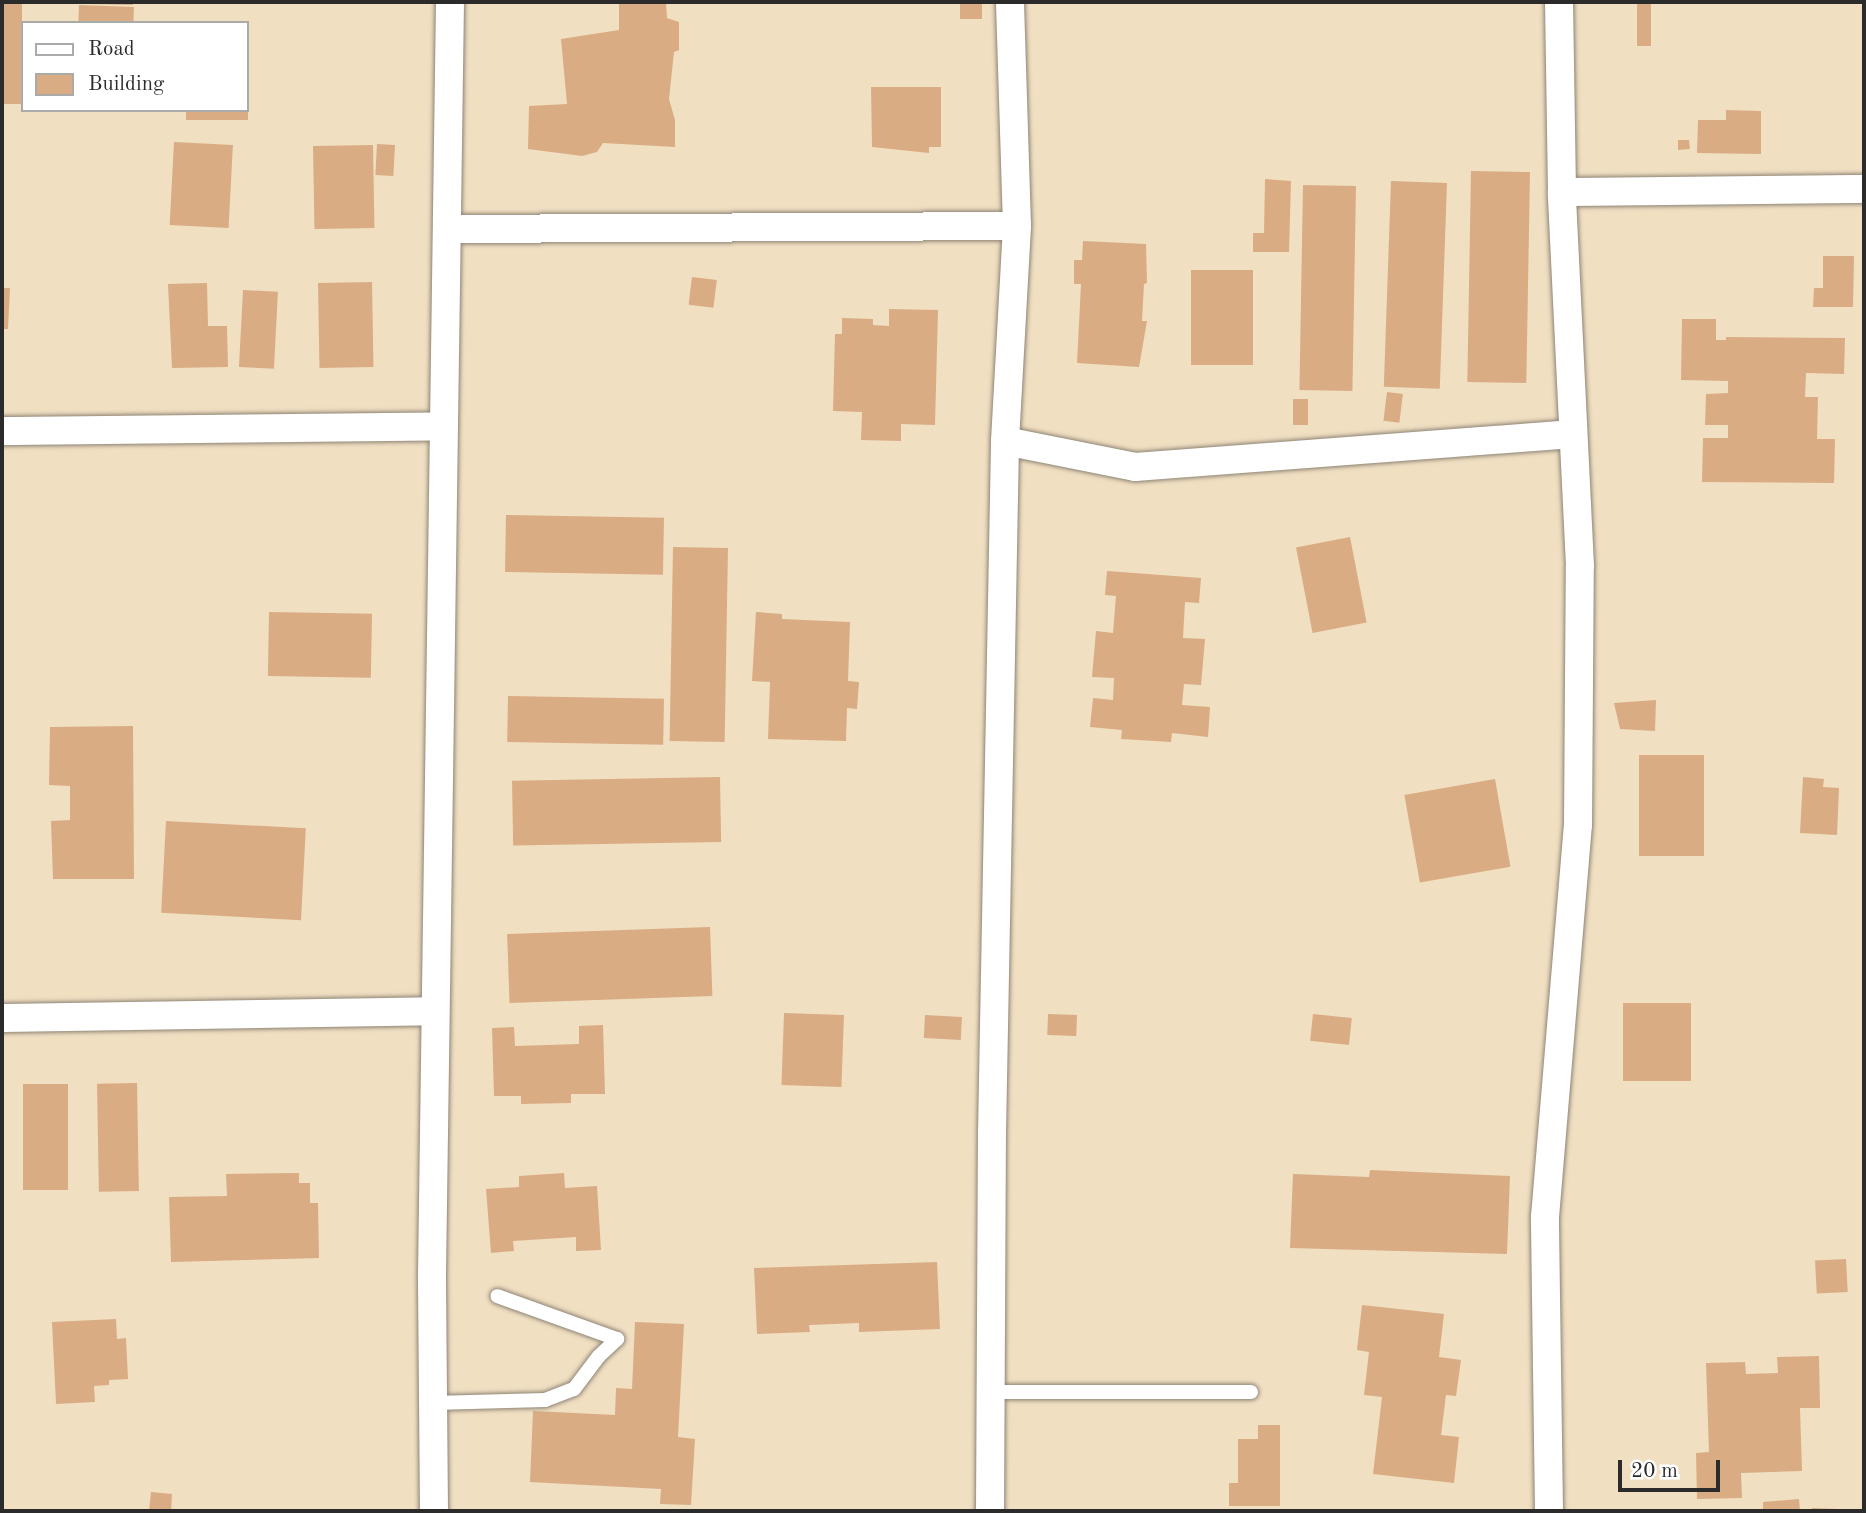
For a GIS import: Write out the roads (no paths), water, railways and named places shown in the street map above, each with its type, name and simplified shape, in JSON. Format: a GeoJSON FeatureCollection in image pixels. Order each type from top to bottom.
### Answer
{"type":"FeatureCollection","features":[{"type":"Feature","properties":{"kind":"street"},"geometry":{"type":"LineString","coordinates":[[434,1511],[435,1012],[443,683],[443,426],[450,2]]}},
{"type":"Feature","properties":{"kind":"street"},"geometry":{"type":"LineString","coordinates":[[990,1511],[1005,441],[1017,226],[1010,2]]}},
{"type":"Feature","properties":{"kind":"street"},"geometry":{"type":"LineString","coordinates":[[1549,1511],[1545,1217],[1578,825],[1580,566],[1562,192],[1559,2]]}},
{"type":"Feature","properties":{"kind":"street"},"geometry":{"type":"LineString","coordinates":[[1562,192],[1864,189]]}},
{"type":"Feature","properties":{"kind":"street"},"geometry":{"type":"LineString","coordinates":[[447,229],[1017,226]]}},
{"type":"Feature","properties":{"kind":"street"},"geometry":{"type":"LineString","coordinates":[[2,431],[443,426]]}},
{"type":"Feature","properties":{"kind":"street"},"geometry":{"type":"LineString","coordinates":[[1005,441],[1135,467],[1573,434]]}},
{"type":"Feature","properties":{"kind":"street"},"geometry":{"type":"LineString","coordinates":[[2,1018],[435,1012]]}},
{"type":"Feature","properties":{"kind":"lane"},"geometry":{"type":"LineString","coordinates":[[433,1403],[545,1400],[574,1389],[599,1356],[617,1339],[497,1296]]}},
{"type":"Feature","properties":{"kind":"lane"},"geometry":{"type":"LineString","coordinates":[[990,1392],[1251,1392]]}}]}
